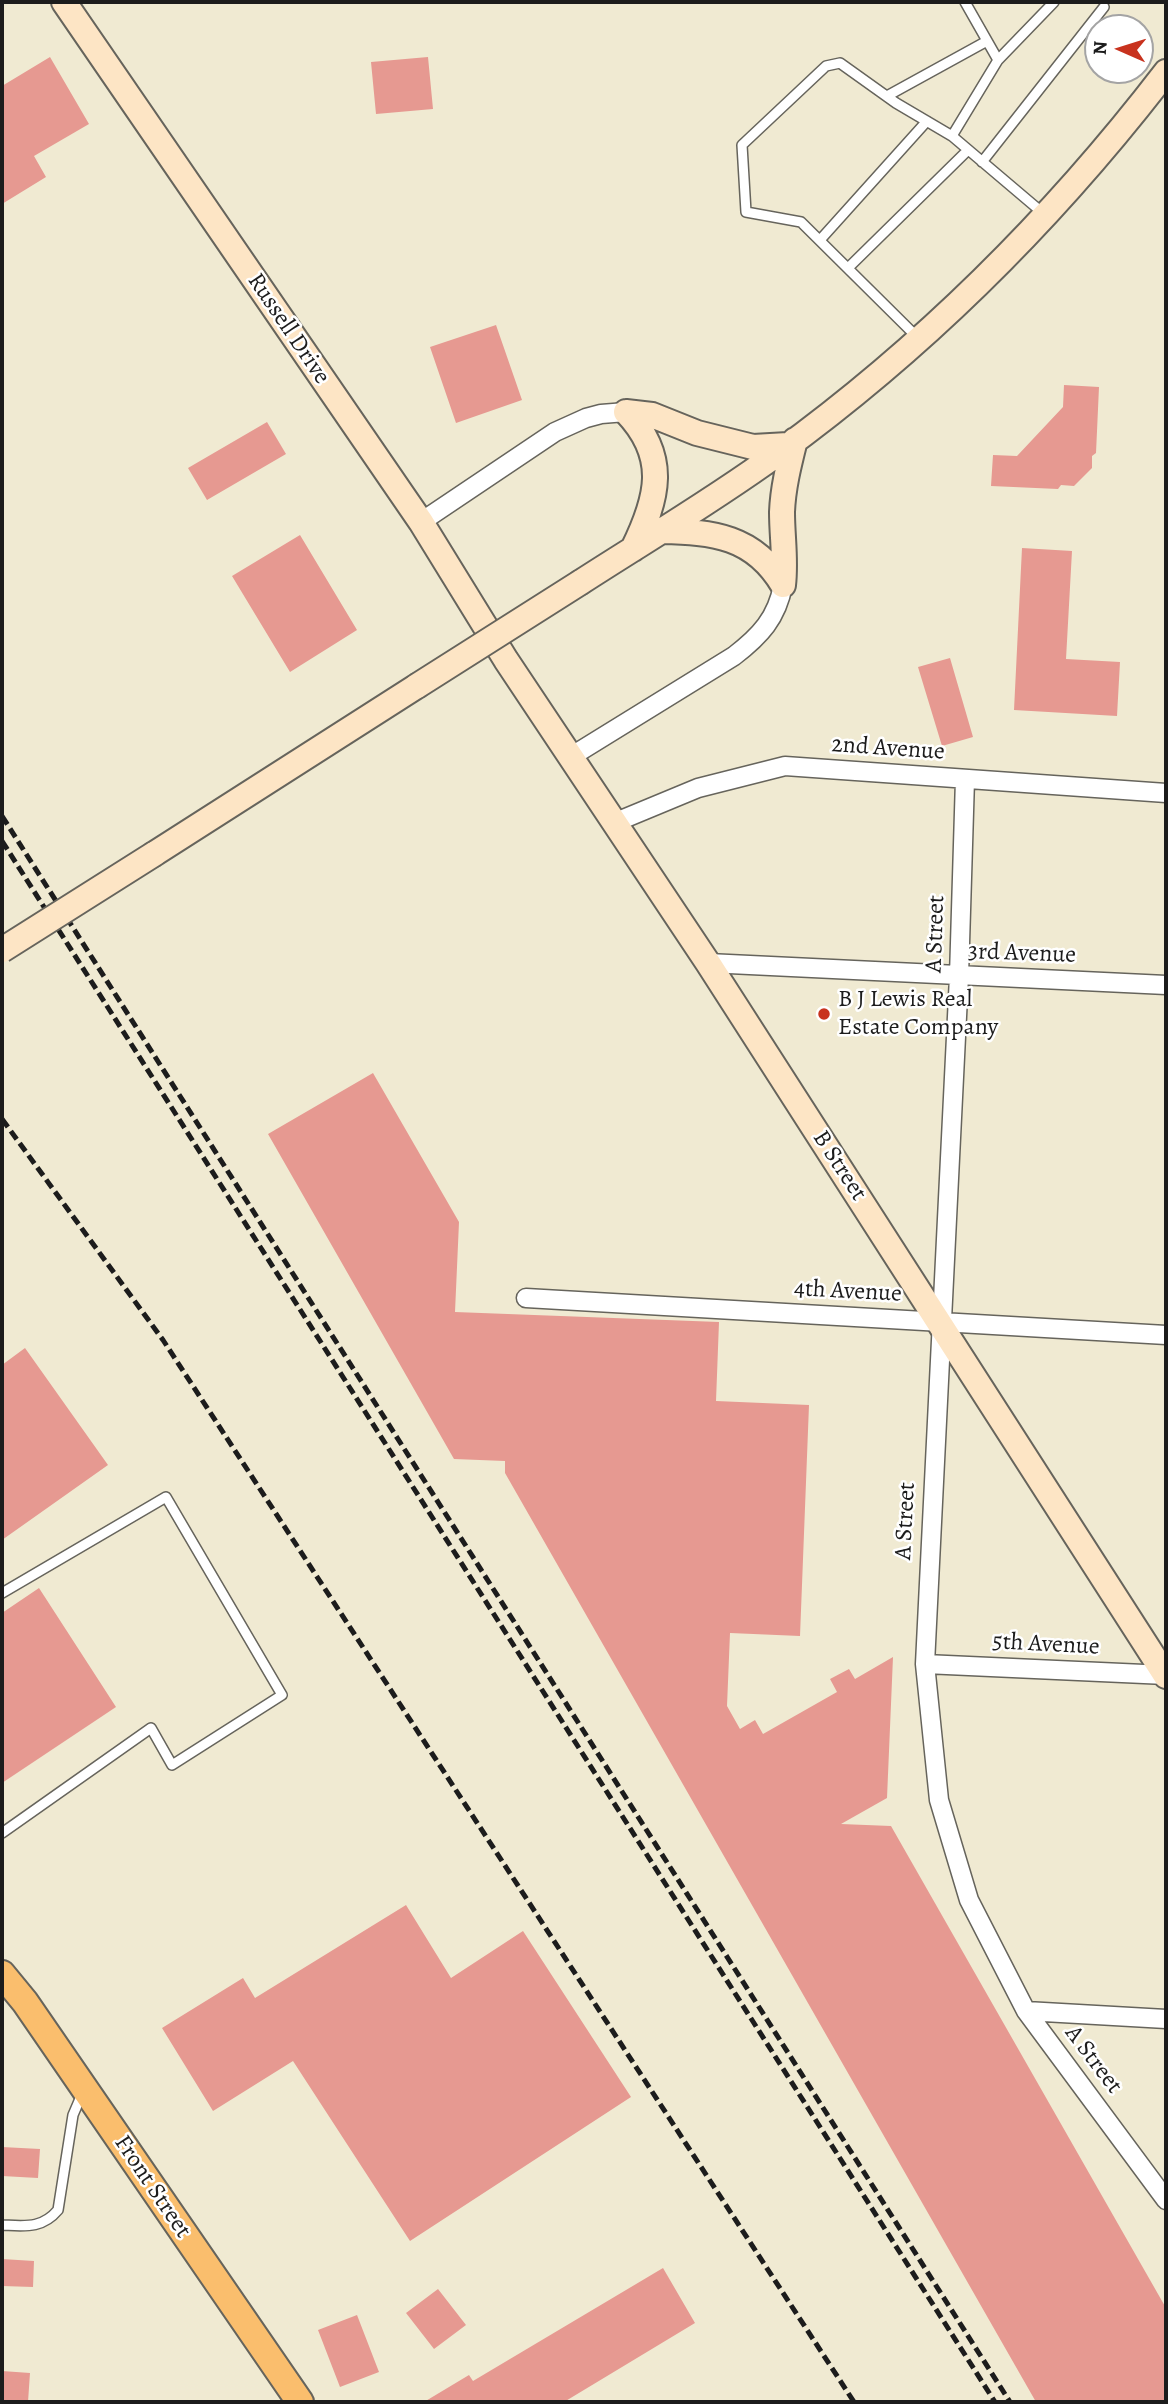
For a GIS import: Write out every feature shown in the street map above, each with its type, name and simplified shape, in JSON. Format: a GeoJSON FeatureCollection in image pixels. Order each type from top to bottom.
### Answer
{"type":"FeatureCollection","features":[{"type":"Feature","properties":{"kind":"main road","name":"Russell Drive"},"geometry":{"type":"LineString","coordinates":[[64,2],[421,522],[506,660]]}},
{"type":"Feature","properties":{"kind":"main road"},"geometry":{"type":"LineString","coordinates":[[2,950],[633,549],[793,442],[920,340],[1000,266],[1126,125],[1166,72]]}},
{"type":"Feature","properties":{"kind":"main road"},"geometry":{"type":"LineString","coordinates":[[626,412],[652,415],[697,433],[753,447],[793,442]]}},
{"type":"Feature","properties":{"kind":"main road"},"geometry":{"type":"LineString","coordinates":[[626,412],[641,428],[650,445],[654,461],[655,485],[651,505],[633,549]]}},
{"type":"Feature","properties":{"kind":"main road"},"geometry":{"type":"LineString","coordinates":[[783,585],[786,561],[783,495],[793,442]]}},
{"type":"Feature","properties":{"kind":"main road"},"geometry":{"type":"LineString","coordinates":[[661,531],[707,534],[751,548],[766,561],[783,585]]}},
{"type":"Feature","properties":{"kind":"main road","name":"B Street"},"geometry":{"type":"LineString","coordinates":[[506,660],[708,963],[1166,1675]]}},
{"type":"Feature","properties":{"kind":"main road","name":"Front Street"},"geometry":{"type":"LineString","coordinates":[[2,1974],[85,2089],[300,2402]]}},
{"type":"Feature","properties":{"kind":"street"},"geometry":{"type":"LineString","coordinates":[[421,522],[555,432],[586,418],[626,412]]}},
{"type":"Feature","properties":{"kind":"street"},"geometry":{"type":"LineString","coordinates":[[572,756],[754,641],[769,624],[779,603],[783,585]]}},
{"type":"Feature","properties":{"kind":"street","name":"2nd Avenue"},"geometry":{"type":"LineString","coordinates":[[616,822],[698,788],[785,766],[1166,793]]}},
{"type":"Feature","properties":{"kind":"street","name":"A Street"},"geometry":{"type":"LineString","coordinates":[[965,779],[959,976],[925,1664],[939,1800],[970,1899],[1026,2011],[1164,2192]]}},
{"type":"Feature","properties":{"kind":"street","name":"3rd Avenue"},"geometry":{"type":"LineString","coordinates":[[708,963],[1166,985]]}},
{"type":"Feature","properties":{"kind":"street","name":"4th Avenue"},"geometry":{"type":"LineString","coordinates":[[527,1298],[1166,1335]]}},
{"type":"Feature","properties":{"kind":"street","name":"5th Avenue"},"geometry":{"type":"LineString","coordinates":[[925,1664],[1166,1675]]}},
{"type":"Feature","properties":{"kind":"street"},"geometry":{"type":"LineString","coordinates":[[1026,2011],[1166,2019]]}},
{"type":"Feature","properties":{"kind":"lane"},"geometry":{"type":"LineString","coordinates":[[965,2],[998,60]]}},
{"type":"Feature","properties":{"kind":"lane"},"geometry":{"type":"LineString","coordinates":[[951,136],[998,60],[1054,2]]}},
{"type":"Feature","properties":{"kind":"lane"},"geometry":{"type":"LineString","coordinates":[[982,162],[1104,7]]}},
{"type":"Feature","properties":{"kind":"lane"},"geometry":{"type":"LineString","coordinates":[[887,96],[987,41]]}},
{"type":"Feature","properties":{"kind":"lane"},"geometry":{"type":"LineString","coordinates":[[920,340],[801,222],[746,212],[742,145],[826,66],[840,63],[951,136],[1046,216]]}},
{"type":"Feature","properties":{"kind":"lane"},"geometry":{"type":"LineString","coordinates":[[820,240],[927,121]]}},
{"type":"Feature","properties":{"kind":"lane"},"geometry":{"type":"LineString","coordinates":[[848,268],[968,150]]}},
{"type":"Feature","properties":{"kind":"lane"},"geometry":{"type":"LineString","coordinates":[[2,1592],[166,1497],[282,1695],[172,1765],[151,1728],[2,1833]]}},
{"type":"Feature","properties":{"kind":"lane"},"geometry":{"type":"LineString","coordinates":[[2,2225],[30,2226],[50,2220],[58,2210],[74,2115],[85,2089]]}},
{"type":"Feature","properties":{"kind":"building"},"geometry":{"type":"Polygon","coordinates":[[[50,57],[89,124],[34,156],[46,177],[2,204],[2,86],[50,57]]]}},
{"type":"Feature","properties":{"kind":"building"},"geometry":{"type":"Polygon","coordinates":[[[428,57],[433,109],[376,114],[371,62],[428,57]]]}},
{"type":"Feature","properties":{"kind":"building"},"geometry":{"type":"Polygon","coordinates":[[[496,325],[522,400],[456,423],[430,347],[496,325]]]}},
{"type":"Feature","properties":{"kind":"building"},"geometry":{"type":"Polygon","coordinates":[[[1064,385],[1099,387],[1096,453],[1092,456],[1092,468],[1074,486],[1061,485],[1058,489],[991,486],[993,455],[1017,456],[1063,407],[1064,385]]]}},
{"type":"Feature","properties":{"kind":"building"},"geometry":{"type":"Polygon","coordinates":[[[267,422],[286,454],[207,500],[188,468],[267,422]]]}},
{"type":"Feature","properties":{"kind":"building"},"geometry":{"type":"Polygon","coordinates":[[[300,535],[357,630],[290,672],[232,576],[300,535]]]}},
{"type":"Feature","properties":{"kind":"building"},"geometry":{"type":"Polygon","coordinates":[[[1022,548],[1072,551],[1066,659],[1120,662],[1117,716],[1014,710],[1022,548]]]}},
{"type":"Feature","properties":{"kind":"building"},"geometry":{"type":"Polygon","coordinates":[[[950,658],[973,737],[942,746],[918,667],[950,658]]]}},
{"type":"Feature","properties":{"kind":"building"},"geometry":{"type":"Polygon","coordinates":[[[373,1073],[459,1222],[455,1312],[719,1322],[716,1401],[809,1405],[800,1636],[730,1633],[727,1706],[740,1729],[755,1720],[763,1734],[837,1692],[830,1679],[849,1669],[855,1679],[893,1657],[887,1798],[841,1824],[891,1826],[1166,2308],[1166,2402],[1036,2402],[505,1473],[505,1461],[454,1459],[268,1134],[373,1073]]]}},
{"type":"Feature","properties":{"kind":"building"},"geometry":{"type":"Polygon","coordinates":[[[25,1348],[108,1465],[2,1540],[2,1365],[25,1348]]]}},
{"type":"Feature","properties":{"kind":"building"},"geometry":{"type":"Polygon","coordinates":[[[39,1588],[116,1707],[2,1783],[2,1613],[39,1588]]]}},
{"type":"Feature","properties":{"kind":"building"},"geometry":{"type":"Polygon","coordinates":[[[406,1905],[451,1978],[523,1931],[631,2097],[410,2241],[293,2061],[213,2111],[162,2028],[243,1978],[255,1998],[406,1905]]]}},
{"type":"Feature","properties":{"kind":"building"},"geometry":{"type":"Polygon","coordinates":[[[2,2147],[40,2149],[38,2178],[2,2176],[2,2147]]]}},
{"type":"Feature","properties":{"kind":"building"},"geometry":{"type":"Polygon","coordinates":[[[2,2259],[34,2261],[33,2287],[2,2286],[2,2259]]]}},
{"type":"Feature","properties":{"kind":"building"},"geometry":{"type":"Polygon","coordinates":[[[663,2268],[695,2323],[564,2402],[424,2402],[469,2375],[473,2381],[663,2268]]]}},
{"type":"Feature","properties":{"kind":"building"},"geometry":{"type":"Polygon","coordinates":[[[438,2289],[466,2325],[434,2349],[406,2313],[438,2289]]]}},
{"type":"Feature","properties":{"kind":"building"},"geometry":{"type":"Polygon","coordinates":[[[357,2315],[379,2372],[340,2387],[318,2330],[357,2315]]]}},
{"type":"Feature","properties":{"kind":"building"},"geometry":{"type":"Polygon","coordinates":[[[2,2371],[30,2373],[28,2402],[2,2401],[2,2371]]]}},
{"type":"Feature","properties":{"kind":"railway"},"geometry":{"type":"LineString","coordinates":[[2,816],[1010,2402]]}},
{"type":"Feature","properties":{"kind":"railway"},"geometry":{"type":"LineString","coordinates":[[2,841],[995,2402]]}},
{"type":"Feature","properties":{"kind":"railway"},"geometry":{"type":"LineString","coordinates":[[2,1119],[163,1340],[854,2402]]}},
{"type":"Feature","properties":{"kind":"place","name":"B J Lewis Real Estate Company"},"geometry":{"type":"Point","coordinates":[824,1014]}}]}
